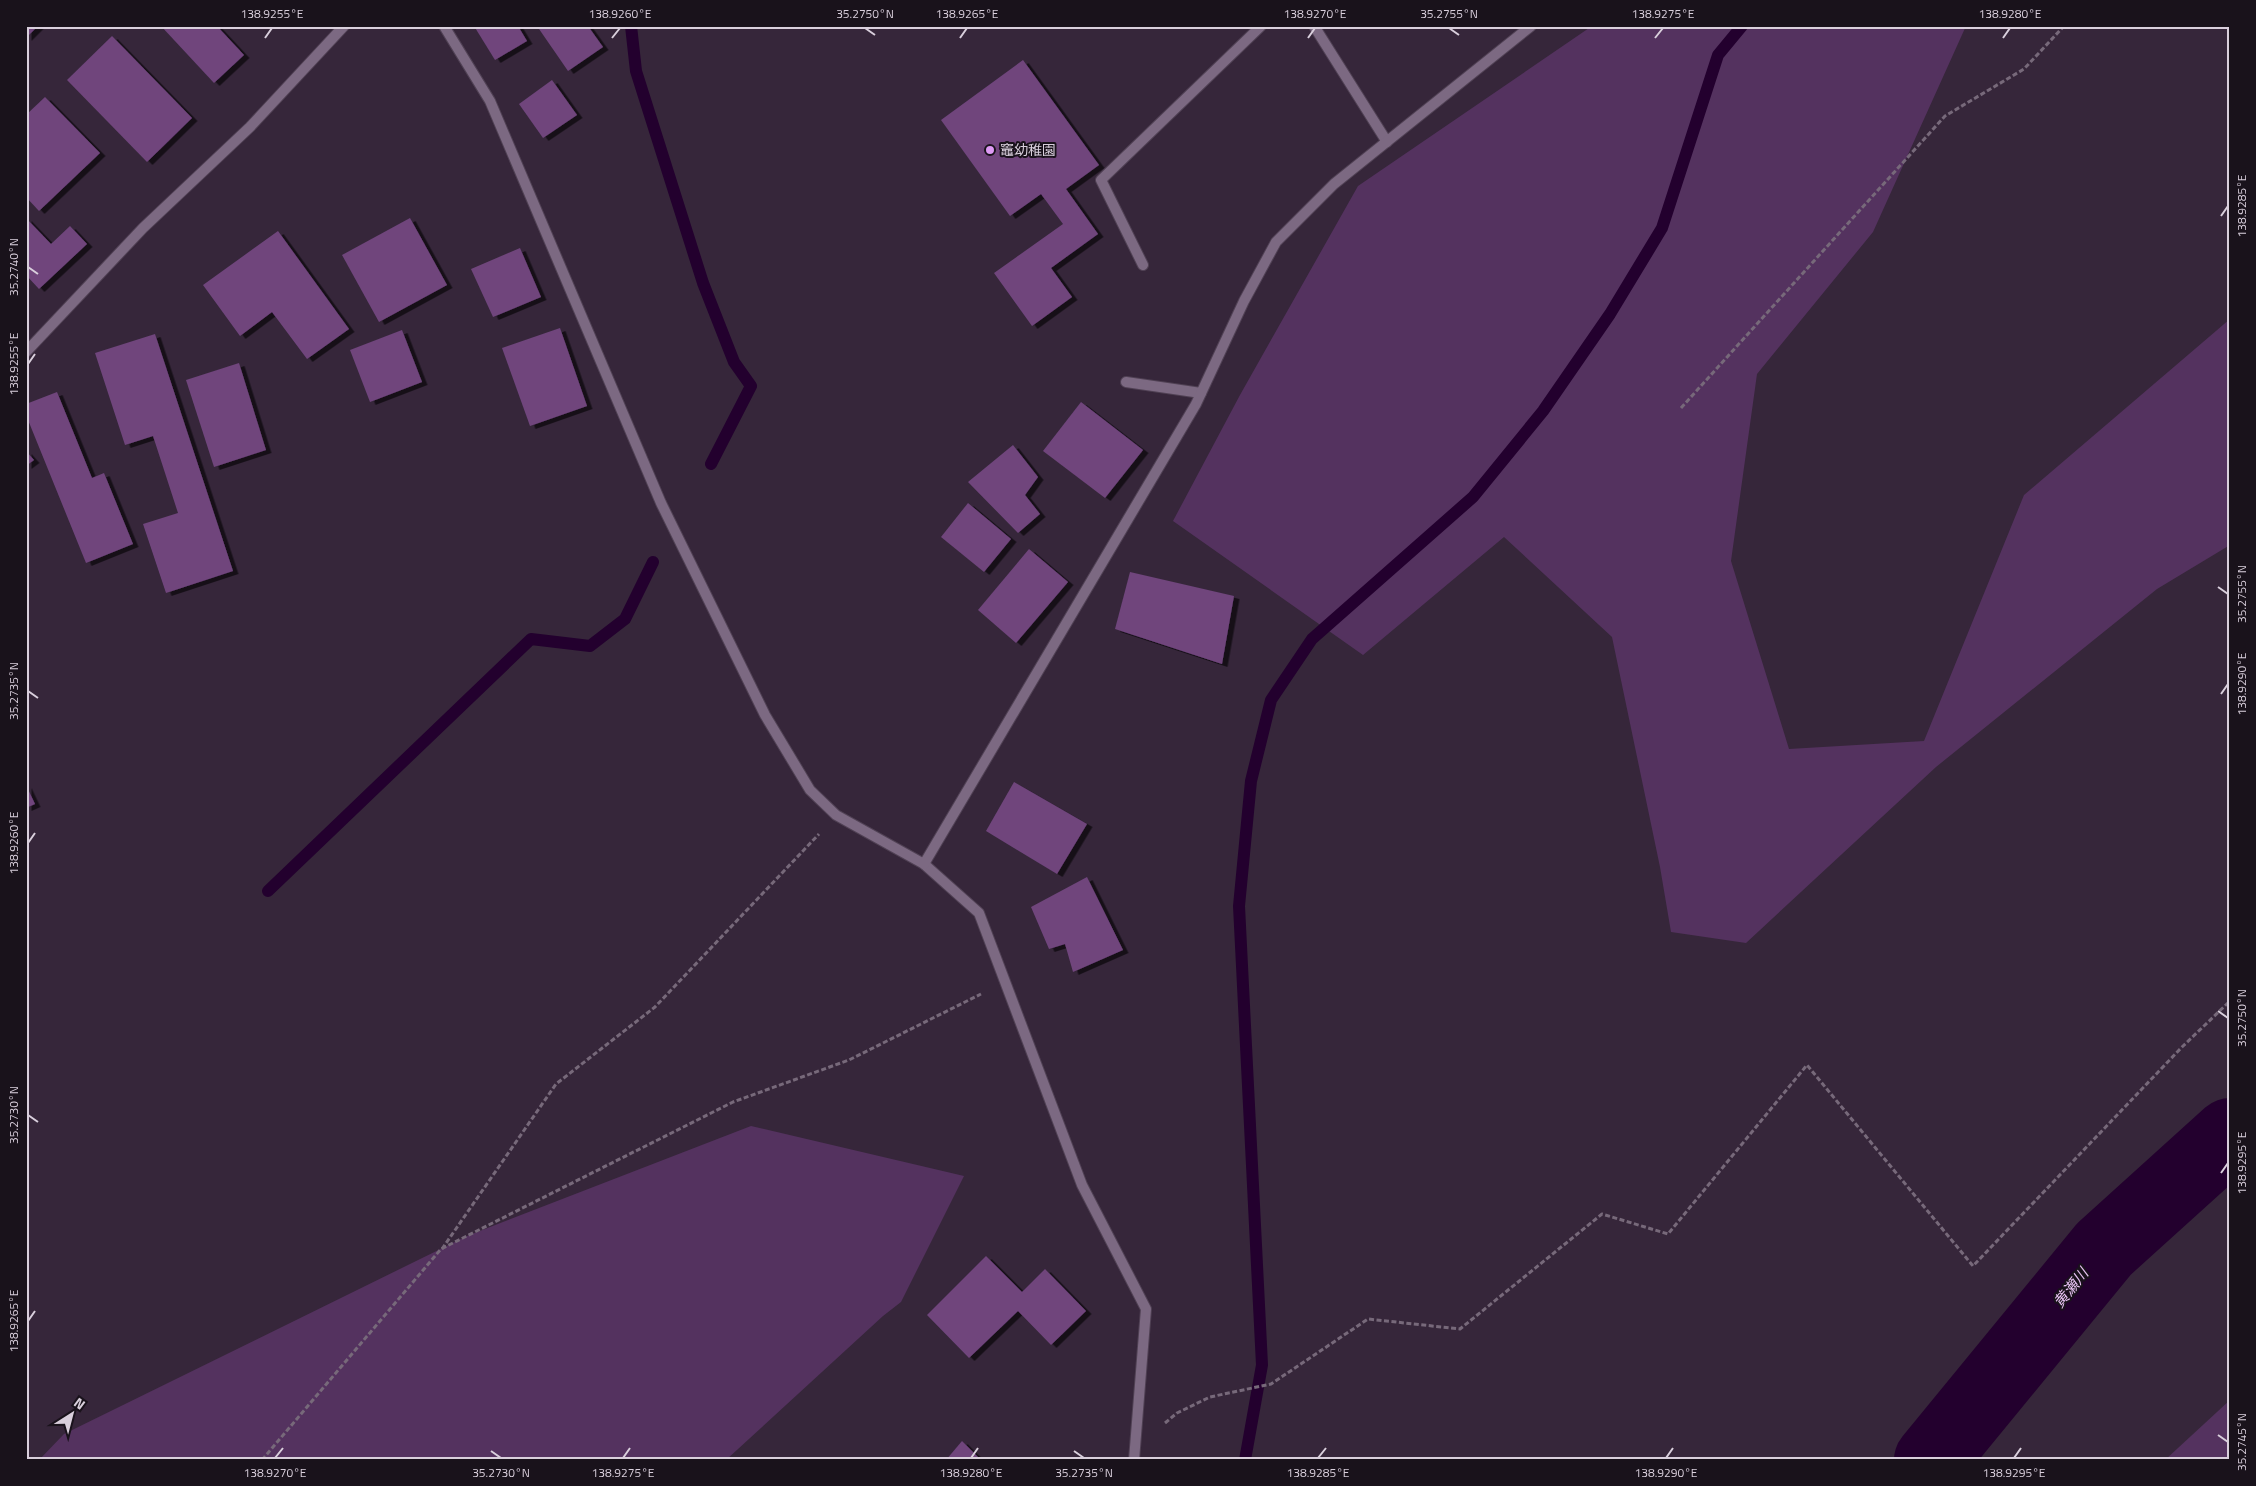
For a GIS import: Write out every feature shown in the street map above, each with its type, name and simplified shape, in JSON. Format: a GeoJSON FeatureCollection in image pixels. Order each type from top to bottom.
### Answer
{"type":"FeatureCollection","features":[{"type":"Feature","properties":{"kind":"street"},"geometry":{"type":"LineString","coordinates":[[26,352],[143,228],[250,127],[344,26]]}},
{"type":"Feature","properties":{"kind":"street"},"geometry":{"type":"LineString","coordinates":[[444,26],[490,101],[661,503],[765,715],[810,790],[836,816],[924,864],[978,913],[1082,1185],[1146,1308],[1137,1446],[1134,1460]]}},
{"type":"Feature","properties":{"kind":"street"},"geometry":{"type":"LineString","coordinates":[[1143,265],[1101,180],[1261,26]]}},
{"type":"Feature","properties":{"kind":"street"},"geometry":{"type":"LineString","coordinates":[[1314,26],[1387,142]]}},
{"type":"Feature","properties":{"kind":"street"},"geometry":{"type":"LineString","coordinates":[[924,864],[1201,394],[1244,301],[1276,242],[1334,184],[1531,26]]}},
{"type":"Feature","properties":{"kind":"street"},"geometry":{"type":"LineString","coordinates":[[1126,382],[1201,394]]}},
{"type":"Feature","properties":{"kind":"path"},"geometry":{"type":"LineString","coordinates":[[1681,408],[1945,116],[2024,68],[2064,26]]}},
{"type":"Feature","properties":{"kind":"path"},"geometry":{"type":"LineString","coordinates":[[262,1460],[442,1249],[556,1084],[655,1007],[836,816]]}},
{"type":"Feature","properties":{"kind":"path"},"geometry":{"type":"LineString","coordinates":[[442,1249],[733,1102],[849,1060],[1005,983]]}},
{"type":"Feature","properties":{"kind":"path"},"geometry":{"type":"LineString","coordinates":[[1137,1446],[1177,1413],[1210,1396],[1271,1384],[1368,1319],[1460,1329],[1602,1214],[1668,1234],[1807,1065],[1973,1266],[2182,1047],[2230,1001]]}},
{"type":"Feature","properties":{"kind":"shaded area"},"geometry":{"type":"Polygon","coordinates":[[[1592,26],[1966,26],[1873,232],[1757,374],[1731,561],[1789,749],[1924,741],[2024,495],[2230,319],[2230,545],[2157,589],[1936,767],[1746,943],[1671,932],[1660,867],[1612,637],[1504,537],[1363,655],[1173,521],[1240,395],[1358,186],[1592,26]]]}},
{"type":"Feature","properties":{"kind":"shaded area"},"geometry":{"type":"Polygon","coordinates":[[[751,1126],[964,1176],[901,1302],[883,1316],[726,1460],[39,1460],[64,1434],[467,1236],[751,1126]]]}},
{"type":"Feature","properties":{"kind":"shaded area"},"geometry":{"type":"Polygon","coordinates":[[[2230,1400],[2230,1460],[2165,1460],[2230,1400]]]}},
{"type":"Feature","properties":{"kind":"building"},"geometry":{"type":"Polygon","coordinates":[[[26,26],[38,26],[26,38],[26,26]]]}},
{"type":"Feature","properties":{"kind":"building"},"geometry":{"type":"Polygon","coordinates":[[[161,26],[217,26],[244,55],[214,83],[161,26]]]}},
{"type":"Feature","properties":{"kind":"building"},"geometry":{"type":"Polygon","coordinates":[[[474,26],[518,26],[527,41],[495,60],[474,26]]]}},
{"type":"Feature","properties":{"kind":"building"},"geometry":{"type":"Polygon","coordinates":[[[537,26],[588,26],[603,47],[568,71],[537,26]]]}},
{"type":"Feature","properties":{"kind":"building"},"geometry":{"type":"Polygon","coordinates":[[[112,36],[192,118],[147,162],[67,80],[112,36]]]}},
{"type":"Feature","properties":{"kind":"building"},"geometry":{"type":"Polygon","coordinates":[[[1023,60],[1099,165],[1066,189],[1098,234],[1051,268],[1072,297],[1032,326],[994,273],[1063,224],[1041,194],[1010,216],[941,120],[1023,60]]]}},
{"type":"Feature","properties":{"kind":"building"},"geometry":{"type":"Polygon","coordinates":[[[552,80],[577,115],[543,138],[519,104],[552,80]]]}},
{"type":"Feature","properties":{"kind":"building"},"geometry":{"type":"Polygon","coordinates":[[[45,97],[100,153],[39,211],[26,197],[26,115],[45,97]]]}},
{"type":"Feature","properties":{"kind":"building"},"geometry":{"type":"Polygon","coordinates":[[[26,218],[51,244],[70,226],[87,244],[39,289],[26,275],[26,218]]]}},
{"type":"Feature","properties":{"kind":"building"},"geometry":{"type":"Polygon","coordinates":[[[410,218],[447,285],[379,322],[342,255],[410,218]]]}},
{"type":"Feature","properties":{"kind":"building"},"geometry":{"type":"Polygon","coordinates":[[[278,231],[349,329],[307,359],[272,312],[240,336],[203,285],[278,231]]]}},
{"type":"Feature","properties":{"kind":"building"},"geometry":{"type":"Polygon","coordinates":[[[520,248],[541,297],[493,317],[471,269],[520,248]]]}},
{"type":"Feature","properties":{"kind":"building"},"geometry":{"type":"Polygon","coordinates":[[[560,328],[587,406],[530,426],[502,348],[560,328]]]}},
{"type":"Feature","properties":{"kind":"building"},"geometry":{"type":"Polygon","coordinates":[[[402,330],[422,382],[370,402],[350,350],[402,330]]]}},
{"type":"Feature","properties":{"kind":"building"},"geometry":{"type":"Polygon","coordinates":[[[155,334],[233,571],[166,593],[143,524],[178,513],[153,436],[125,445],[95,353],[155,334]]]}},
{"type":"Feature","properties":{"kind":"building"},"geometry":{"type":"Polygon","coordinates":[[[239,363],[266,450],[214,467],[186,380],[239,363]]]}},
{"type":"Feature","properties":{"kind":"building"},"geometry":{"type":"Polygon","coordinates":[[[57,392],[92,478],[104,473],[133,544],[86,563],[26,415],[26,404],[57,392]]]}},
{"type":"Feature","properties":{"kind":"building"},"geometry":{"type":"Polygon","coordinates":[[[1081,402],[1143,450],[1105,498],[1043,451],[1081,402]]]}},
{"type":"Feature","properties":{"kind":"building"},"geometry":{"type":"Polygon","coordinates":[[[1013,445],[1038,477],[1025,495],[1040,514],[1018,533],[968,482],[1013,445]]]}},
{"type":"Feature","properties":{"kind":"building"},"geometry":{"type":"Polygon","coordinates":[[[26,451],[34,460],[26,466],[26,451]]]}},
{"type":"Feature","properties":{"kind":"building"},"geometry":{"type":"Polygon","coordinates":[[[968,503],[1011,539],[984,572],[941,537],[968,503]]]}},
{"type":"Feature","properties":{"kind":"building"},"geometry":{"type":"Polygon","coordinates":[[[1029,549],[1068,582],[1016,643],[978,610],[1029,549]]]}},
{"type":"Feature","properties":{"kind":"building"},"geometry":{"type":"Polygon","coordinates":[[[1130,572],[1234,596],[1222,664],[1115,629],[1130,572]]]}},
{"type":"Feature","properties":{"kind":"building"},"geometry":{"type":"Polygon","coordinates":[[[1014,782],[1087,824],[1057,874],[986,831],[1014,782]]]}},
{"type":"Feature","properties":{"kind":"building"},"geometry":{"type":"Polygon","coordinates":[[[26,785],[35,804],[26,808],[26,785]]]}},
{"type":"Feature","properties":{"kind":"building"},"geometry":{"type":"Polygon","coordinates":[[[1087,877],[1123,950],[1073,972],[1065,944],[1049,949],[1031,907],[1087,877]]]}},
{"type":"Feature","properties":{"kind":"building"},"geometry":{"type":"Polygon","coordinates":[[[986,1256],[1022,1292],[1045,1269],[1086,1311],[1051,1345],[1018,1311],[969,1358],[927,1315],[986,1256]]]}},
{"type":"Feature","properties":{"kind":"building"},"geometry":{"type":"Polygon","coordinates":[[[962,1441],[981,1460],[946,1460],[962,1441]]]}},
{"type":"Feature","properties":{"kind":"waterway"},"geometry":{"type":"LineString","coordinates":[[631,26],[636,71],[703,283],[734,362],[751,386],[711,464]]}},
{"type":"Feature","properties":{"kind":"waterway"},"geometry":{"type":"LineString","coordinates":[[1245,1460],[1262,1365],[1239,906],[1251,781],[1271,700],[1312,639],[1473,497],[1543,411],[1610,314],[1662,228],[1718,55],[1742,26]]}},
{"type":"Feature","properties":{"kind":"waterway"},"geometry":{"type":"LineString","coordinates":[[268,891],[531,639],[590,646],[625,619],[653,562]]}},
{"type":"Feature","properties":{"kind":"waterway","name":"黄瀬川"},"geometry":{"type":"LineString","coordinates":[[1931,1460],[2104,1249],[2230,1135]]}},
{"type":"Feature","properties":{"kind":"place","name":"竈幼稚園"},"geometry":{"type":"Point","coordinates":[990,150]}}]}
